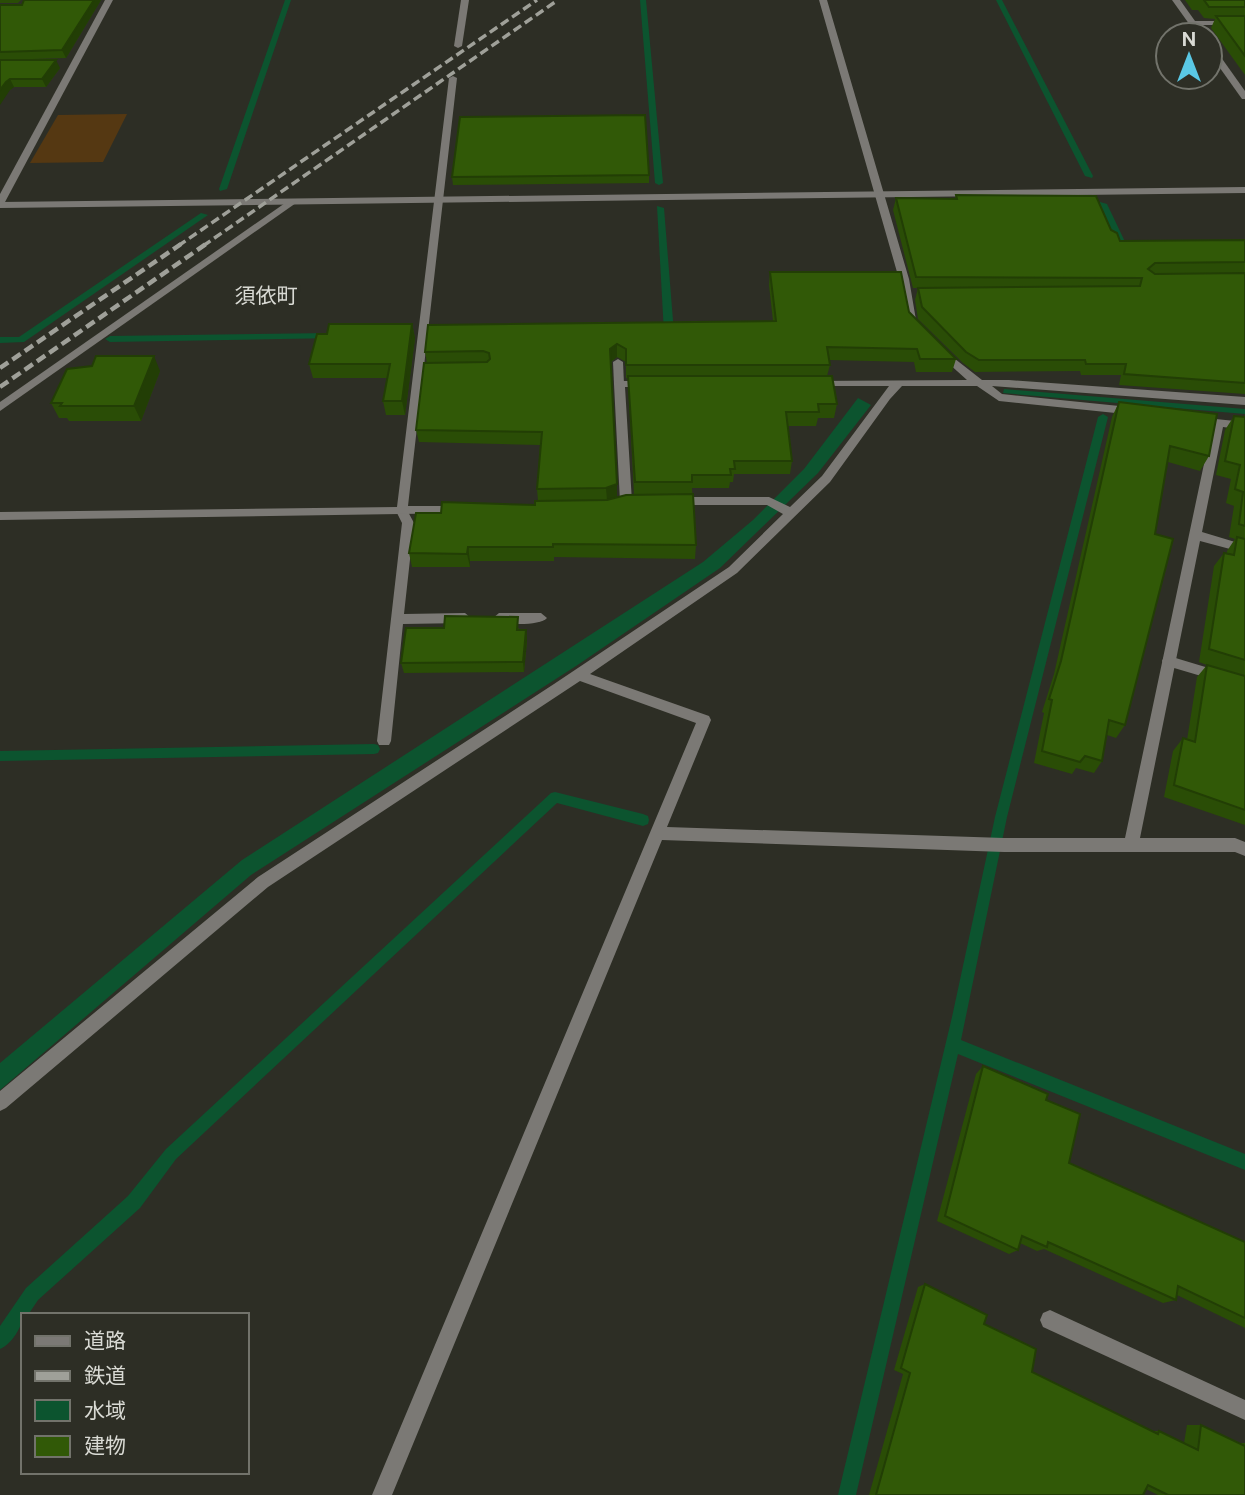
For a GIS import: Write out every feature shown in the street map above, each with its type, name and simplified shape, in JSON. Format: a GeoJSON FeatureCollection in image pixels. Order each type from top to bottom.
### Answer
{"type":"FeatureCollection","features":[{"type":"Feature","properties":{"kind":"street"},"geometry":{"type":"LineString","coordinates":[[109,0],[0,204],[291,203],[1245,190]]}},
{"type":"Feature","properties":{"kind":"street"},"geometry":{"type":"LineString","coordinates":[[458,46],[465,0]]}},
{"type":"Feature","properties":{"kind":"street"},"geometry":{"type":"LineString","coordinates":[[823,0],[880,194],[898,279],[907,294],[911,321],[957,367],[999,397],[1145,413]]}},
{"type":"Feature","properties":{"kind":"street"},"geometry":{"type":"LineString","coordinates":[[1176,0],[1191,21]]}},
{"type":"Feature","properties":{"kind":"street"},"geometry":{"type":"LineString","coordinates":[[1224,23],[1245,23]]}},
{"type":"Feature","properties":{"kind":"street"},"geometry":{"type":"LineString","coordinates":[[62,63],[75,63]]}},
{"type":"Feature","properties":{"kind":"street"},"geometry":{"type":"LineString","coordinates":[[1224,68],[1245,97]]}},
{"type":"Feature","properties":{"kind":"street"},"geometry":{"type":"LineString","coordinates":[[384,741],[408,523],[402,511],[453,78]]}},
{"type":"Feature","properties":{"kind":"street"},"geometry":{"type":"LineString","coordinates":[[0,407],[291,203]]}},
{"type":"Feature","properties":{"kind":"street"},"geometry":{"type":"LineString","coordinates":[[907,294],[921,294]]}},
{"type":"Feature","properties":{"kind":"street"},"geometry":{"type":"LineString","coordinates":[[618,362],[627,503]]}},
{"type":"Feature","properties":{"kind":"street"},"geometry":{"type":"LineString","coordinates":[[417,371],[431,371]]}},
{"type":"Feature","properties":{"kind":"street"},"geometry":{"type":"LineString","coordinates":[[801,383],[980,383],[1245,401]]}},
{"type":"Feature","properties":{"kind":"street"},"geometry":{"type":"LineString","coordinates":[[0,1102],[263,882],[733,570],[826,479],[886,396],[899,383]]}},
{"type":"Feature","properties":{"kind":"street"},"geometry":{"type":"LineString","coordinates":[[619,384],[661,384]]}},
{"type":"Feature","properties":{"kind":"street"},"geometry":{"type":"LineString","coordinates":[[1181,418],[1245,426]]}},
{"type":"Feature","properties":{"kind":"street"},"geometry":{"type":"LineString","coordinates":[[1131,845],[1218,424]]}},
{"type":"Feature","properties":{"kind":"street"},"geometry":{"type":"LineString","coordinates":[[665,501],[769,500],[792,513]]}},
{"type":"Feature","properties":{"kind":"street"},"geometry":{"type":"LineString","coordinates":[[0,516],[470,510]]}},
{"type":"Feature","properties":{"kind":"street"},"geometry":{"type":"LineString","coordinates":[[1195,535],[1245,549]]}},
{"type":"Feature","properties":{"kind":"street"},"geometry":{"type":"LineString","coordinates":[[396,619],[541,618]]}},
{"type":"Feature","properties":{"kind":"street"},"geometry":{"type":"LineString","coordinates":[[1169,661],[1245,684]]}},
{"type":"Feature","properties":{"kind":"street"},"geometry":{"type":"LineString","coordinates":[[382,1495],[704,720],[578,675]]}},
{"type":"Feature","properties":{"kind":"street"},"geometry":{"type":"LineString","coordinates":[[659,833],[980,845],[1234,845],[1245,849]]}},
{"type":"Feature","properties":{"kind":"street"},"geometry":{"type":"LineString","coordinates":[[1051,1320],[1245,1410]]}},
{"type":"Feature","properties":{"kind":"shaded area"},"geometry":{"type":"Polygon","coordinates":[[[127,114],[103,162],[30,163],[58,115],[127,114]]]}},
{"type":"Feature","properties":{"kind":"water"},"geometry":{"type":"Polygon","coordinates":[[[1004,389],[1245,409],[1245,414],[1003,393],[1004,389]]]}},
{"type":"Feature","properties":{"kind":"water"},"geometry":{"type":"Polygon","coordinates":[[[858,398],[871,405],[818,473],[720,568],[576,666],[251,875],[0,1090],[0,1063],[242,860],[703,562],[753,520],[804,469],[858,398]]]}},
{"type":"Feature","properties":{"kind":"building"},"geometry":{"type":"Polygon","coordinates":[[[24,0],[94,0],[62,50],[0,52],[0,5],[22,5],[24,0]]]}},
{"type":"Feature","properties":{"kind":"building"},"geometry":{"type":"Polygon","coordinates":[[[1204,0],[1245,0],[1245,7],[1209,7],[1204,0]]]}},
{"type":"Feature","properties":{"kind":"building"},"geometry":{"type":"Polygon","coordinates":[[[1216,16],[1245,16],[1245,56],[1224,27],[1224,21],[1220,21],[1216,16]]]}},
{"type":"Feature","properties":{"kind":"building"},"geometry":{"type":"Polygon","coordinates":[[[0,60],[56,60],[42,79],[10,79],[0,90],[0,60]]]}},
{"type":"Feature","properties":{"kind":"building"},"geometry":{"type":"Polygon","coordinates":[[[645,115],[649,175],[452,177],[460,117],[645,115]]]}},
{"type":"Feature","properties":{"kind":"building"},"geometry":{"type":"Polygon","coordinates":[[[956,195],[1096,196],[1111,230],[1117,233],[1120,241],[1245,240],[1245,262],[1155,263],[1148,269],[1155,274],[1245,273],[1245,383],[1124,374],[1126,364],[1086,364],[1085,360],[979,360],[966,352],[922,307],[918,288],[1140,286],[1142,278],[916,277],[896,198],[957,199],[956,195]]]}},
{"type":"Feature","properties":{"kind":"building"},"geometry":{"type":"Polygon","coordinates":[[[770,272],[901,272],[909,312],[956,359],[920,359],[917,349],[827,347],[830,365],[626,365],[626,349],[617,344],[610,349],[617,484],[606,488],[537,489],[542,432],[416,430],[424,363],[487,362],[490,359],[489,353],[483,351],[425,352],[428,325],[776,321],[770,272]]]}},
{"type":"Feature","properties":{"kind":"building"},"geometry":{"type":"Polygon","coordinates":[[[329,324],[412,324],[402,401],[383,401],[390,364],[309,364],[317,334],[327,334],[329,324]]]}},
{"type":"Feature","properties":{"kind":"building"},"geometry":{"type":"Polygon","coordinates":[[[96,356],[154,356],[134,406],[60,406],[62,403],[51,403],[67,369],[92,366],[96,356]]]}},
{"type":"Feature","properties":{"kind":"building"},"geometry":{"type":"Polygon","coordinates":[[[628,376],[832,376],[837,404],[818,404],[819,412],[786,412],[792,461],[734,461],[735,469],[730,469],[731,475],[692,475],[692,482],[635,482],[628,376]]]}},
{"type":"Feature","properties":{"kind":"building"},"geometry":{"type":"Polygon","coordinates":[[[1119,402],[1217,414],[1209,456],[1170,446],[1155,534],[1173,539],[1125,725],[1109,720],[1102,761],[1085,756],[1080,762],[1042,751],[1052,700],[1049,699],[1061,661],[1119,402]]]}},
{"type":"Feature","properties":{"kind":"building"},"geometry":{"type":"Polygon","coordinates":[[[1234,416],[1245,417],[1245,526],[1239,524],[1243,492],[1235,489],[1240,465],[1225,461],[1234,416]]]}},
{"type":"Feature","properties":{"kind":"building"},"geometry":{"type":"Polygon","coordinates":[[[693,494],[696,545],[553,544],[553,547],[468,547],[467,554],[409,553],[416,513],[441,513],[442,502],[535,505],[535,501],[607,500],[626,495],[693,494]]]}},
{"type":"Feature","properties":{"kind":"building"},"geometry":{"type":"Polygon","coordinates":[[[1237,537],[1245,539],[1245,660],[1209,649],[1224,553],[1234,555],[1237,537]]]}},
{"type":"Feature","properties":{"kind":"building"},"geometry":{"type":"Polygon","coordinates":[[[445,616],[518,617],[517,630],[526,630],[523,662],[401,663],[406,628],[444,628],[445,616]]]}},
{"type":"Feature","properties":{"kind":"building"},"geometry":{"type":"Polygon","coordinates":[[[1207,665],[1245,676],[1245,810],[1174,785],[1183,738],[1195,742],[1207,665]]]}},
{"type":"Feature","properties":{"kind":"building"},"geometry":{"type":"Polygon","coordinates":[[[983,1066],[1048,1094],[1046,1100],[1080,1114],[1069,1163],[1245,1242],[1245,1318],[1178,1286],[1176,1300],[1048,1242],[1047,1247],[1022,1236],[1018,1250],[945,1216],[983,1066]]]}},
{"type":"Feature","properties":{"kind":"building"},"geometry":{"type":"Polygon","coordinates":[[[925,1284],[987,1315],[984,1324],[1036,1349],[1032,1372],[1158,1434],[1159,1431],[1198,1450],[1201,1425],[1245,1446],[1245,1495],[1168,1495],[1148,1485],[1143,1495],[876,1495],[910,1373],[901,1368],[925,1284]]]}},
{"type":"Feature","properties":{"kind":"waterway"},"geometry":{"type":"LineString","coordinates":[[223,189],[288,0]]}},
{"type":"Feature","properties":{"kind":"waterway"},"geometry":{"type":"LineString","coordinates":[[643,0],[659,183]]}},
{"type":"Feature","properties":{"kind":"waterway"},"geometry":{"type":"LineString","coordinates":[[999,0],[1089,176]]}},
{"type":"Feature","properties":{"kind":"waterway"},"geometry":{"type":"LineString","coordinates":[[1103,204],[1124,248]]}},
{"type":"Feature","properties":{"kind":"waterway"},"geometry":{"type":"LineString","coordinates":[[660,208],[669,333]]}},
{"type":"Feature","properties":{"kind":"waterway"},"geometry":{"type":"LineString","coordinates":[[0,340],[21,340],[204,215]]}},
{"type":"Feature","properties":{"kind":"waterway"},"geometry":{"type":"LineString","coordinates":[[110,339],[334,336]]}},
{"type":"Feature","properties":{"kind":"waterway"},"geometry":{"type":"LineString","coordinates":[[953,1044],[1001,817],[1103,417]]}},
{"type":"Feature","properties":{"kind":"waterway"},"geometry":{"type":"LineString","coordinates":[[0,756],[374,749]]}},
{"type":"Feature","properties":{"kind":"waterway"},"geometry":{"type":"LineString","coordinates":[[0,1341],[32,1294],[134,1202],[171,1154],[555,797],[643,820]]}},
{"type":"Feature","properties":{"kind":"waterway"},"geometry":{"type":"LineString","coordinates":[[847,1495],[953,1044]]}},
{"type":"Feature","properties":{"kind":"waterway"},"geometry":{"type":"LineString","coordinates":[[953,1044],[1245,1162]]}},
{"type":"Feature","properties":{"kind":"railway"},"geometry":{"type":"LineString","coordinates":[[178,246],[537,0]]}},
{"type":"Feature","properties":{"kind":"railway"},"geometry":{"type":"LineString","coordinates":[[203,246],[558,0]]}},
{"type":"Feature","properties":{"kind":"railway"},"geometry":{"type":"LineString","coordinates":[[0,368],[181,244]]}},
{"type":"Feature","properties":{"kind":"railway"},"geometry":{"type":"LineString","coordinates":[[0,387],[206,244]]}},
{"type":"Feature","properties":{"kind":"district","name":"須依町"},"geometry":{"type":"Point","coordinates":[266,296]}}]}
